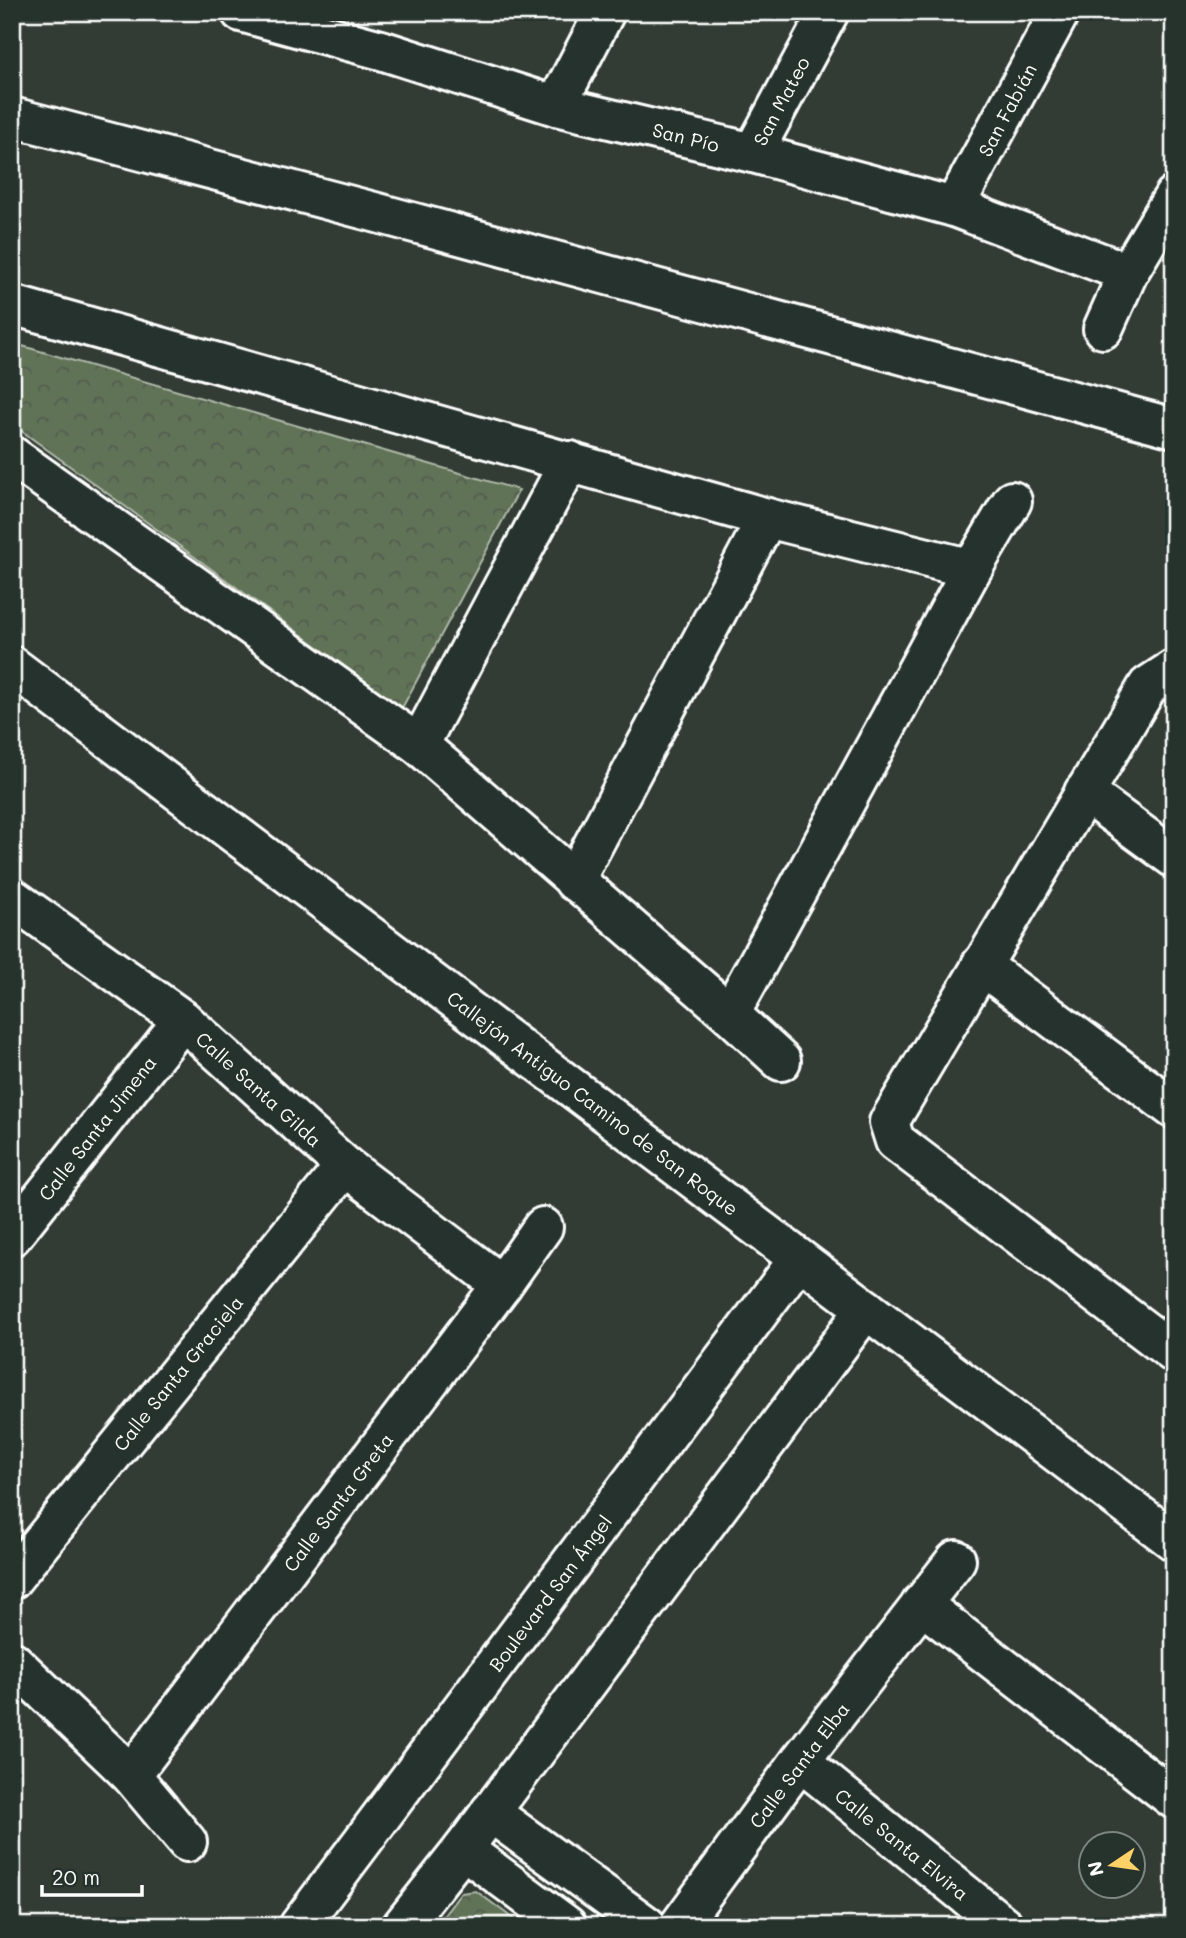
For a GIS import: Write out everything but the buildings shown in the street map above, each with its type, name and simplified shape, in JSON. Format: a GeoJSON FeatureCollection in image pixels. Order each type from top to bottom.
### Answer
{"type":"FeatureCollection","features":[{"type":"Feature","properties":{"kind":"street","name":"San Pío"},"geometry":{"type":"LineString","coordinates":[[241,12],[382,50],[555,106],[753,153],[954,207],[1128,273]]}},
{"type":"Feature","properties":{"kind":"street"},"geometry":{"type":"LineString","coordinates":[[339,12],[382,50]]}},
{"type":"Feature","properties":{"kind":"street"},"geometry":{"type":"LineString","coordinates":[[555,106],[605,12]]}},
{"type":"Feature","properties":{"kind":"street","name":"San Mateo"},"geometry":{"type":"LineString","coordinates":[[753,153],[829,12]]}},
{"type":"Feature","properties":{"kind":"street","name":"San Fabián"},"geometry":{"type":"LineString","coordinates":[[954,207],[1060,12]]}},
{"type":"Feature","properties":{"kind":"street"},"geometry":{"type":"LineString","coordinates":[[12,117],[1166,425]]}},
{"type":"Feature","properties":{"kind":"street"},"geometry":{"type":"LineString","coordinates":[[1102,329],[1128,273],[1174,196]]}},
{"type":"Feature","properties":{"kind":"street"},"geometry":{"type":"LineString","coordinates":[[12,305],[767,518],[972,569]]}},
{"type":"Feature","properties":{"kind":"street"},"geometry":{"type":"LineString","coordinates":[[12,456],[419,745],[781,1061]]}},
{"type":"Feature","properties":{"kind":"street"},"geometry":{"type":"LineString","coordinates":[[419,745],[570,461]]}},
{"type":"Feature","properties":{"kind":"street"},"geometry":{"type":"LineString","coordinates":[[730,1014],[972,569],[1012,501]]}},
{"type":"Feature","properties":{"kind":"street"},"geometry":{"type":"LineString","coordinates":[[575,881],[767,518]]}},
{"type":"Feature","properties":{"kind":"street","name":"Callejón Antiguo Camino de San Roque"},"geometry":{"type":"LineString","coordinates":[[12,666],[1174,1541]]}},
{"type":"Feature","properties":{"kind":"street"},"geometry":{"type":"LineString","coordinates":[[1174,669],[1148,686],[889,1122],[895,1141],[1174,1353]]}},
{"type":"Feature","properties":{"kind":"street"},"geometry":{"type":"LineString","coordinates":[[1084,792],[1174,858]]}},
{"type":"Feature","properties":{"kind":"street","name":"Calle Santa Gilda"},"geometry":{"type":"LineString","coordinates":[[12,898],[183,1020],[345,1166],[502,1285]]}},
{"type":"Feature","properties":{"kind":"street"},"geometry":{"type":"LineString","coordinates":[[981,965],[1174,1109]]}},
{"type":"Feature","properties":{"kind":"street","name":"Calle Santa Jimena"},"geometry":{"type":"LineString","coordinates":[[12,1236],[183,1020]]}},
{"type":"Feature","properties":{"kind":"street","name":"Calle Santa Graciela"},"geometry":{"type":"LineString","coordinates":[[12,1579],[345,1166]]}},
{"type":"Feature","properties":{"kind":"street","name":"Calle Santa Greta"},"geometry":{"type":"LineString","coordinates":[[131,1775],[543,1227]]}},
{"type":"Feature","properties":{"kind":"street","name":"Boulevard San Ángel"},"geometry":{"type":"LineString","coordinates":[[299,1926],[799,1259]]}},
{"type":"Feature","properties":{"kind":"street"},"geometry":{"type":"LineString","coordinates":[[402,1926],[463,1849],[866,1309]]}},
{"type":"Feature","properties":{"kind":"street","name":"Calle Santa Elba"},"geometry":{"type":"LineString","coordinates":[[679,1926],[800,1761],[956,1560]]}},
{"type":"Feature","properties":{"kind":"street"},"geometry":{"type":"LineString","coordinates":[[921,1604],[1174,1799]]}},
{"type":"Feature","properties":{"kind":"street"},"geometry":{"type":"LineString","coordinates":[[12,1661],[131,1775],[187,1842]]}},
{"type":"Feature","properties":{"kind":"street","name":"Calle Santa Elvira"},"geometry":{"type":"LineString","coordinates":[[800,1761],[1004,1926]]}},
{"type":"Feature","properties":{"kind":"street"},"geometry":{"type":"LineString","coordinates":[[490,1812],[647,1926]]}},
{"type":"Feature","properties":{"kind":"street"},"geometry":{"type":"LineString","coordinates":[[463,1849],[567,1926]]}},
{"type":"Feature","properties":{"kind":"green space"},"geometry":{"type":"Polygon","coordinates":[[[12,343],[519,490],[402,708],[12,424],[12,343]]]}},
{"type":"Feature","properties":{"kind":"green space"},"geometry":{"type":"Polygon","coordinates":[[[476,1891],[523,1926],[436,1926],[461,1893],[476,1891]]]}}]}
